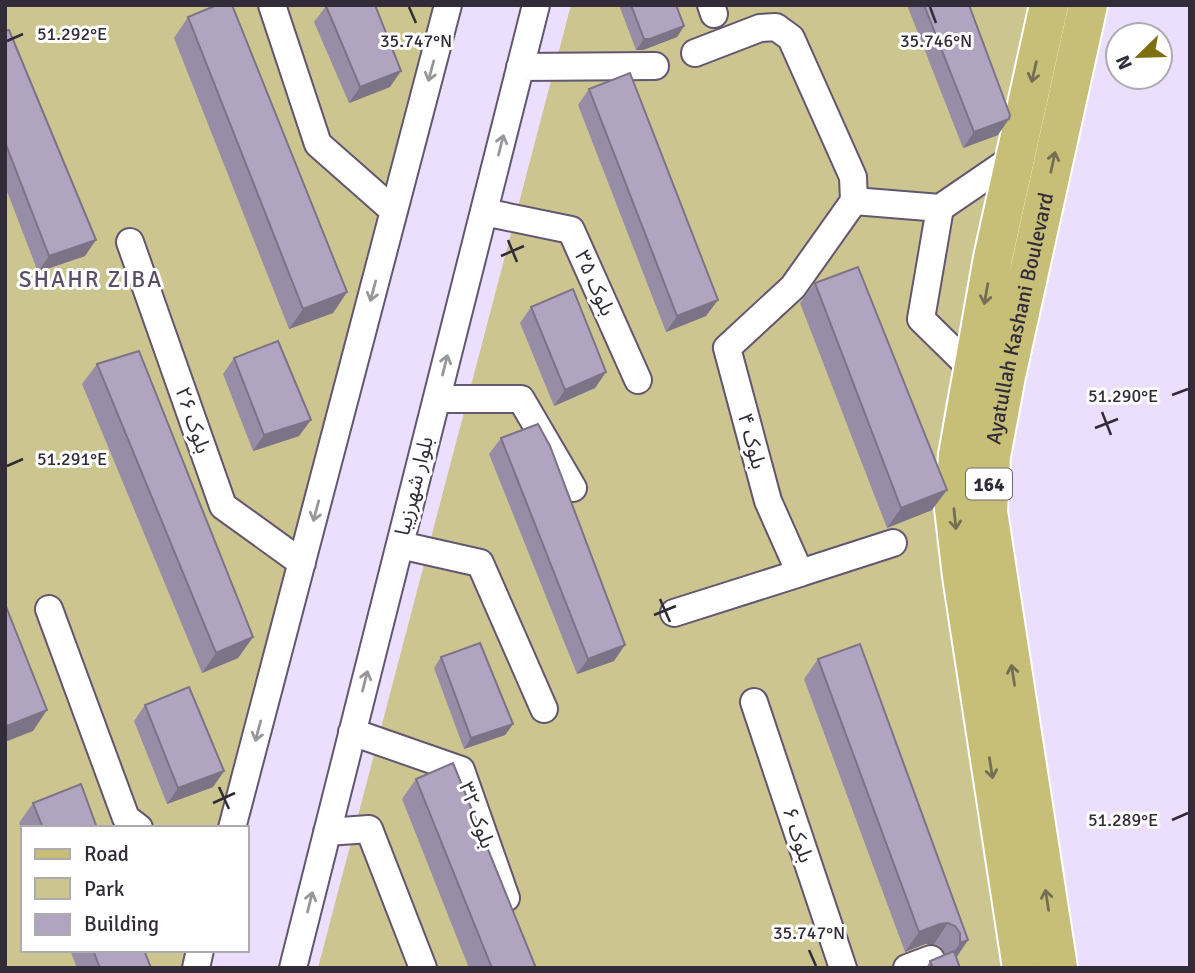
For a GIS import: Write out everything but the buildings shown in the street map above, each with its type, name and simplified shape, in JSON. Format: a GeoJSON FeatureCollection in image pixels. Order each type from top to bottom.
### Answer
{"type":"FeatureCollection","features":[{"type":"Feature","properties":{"kind":"main road","name":"Ayatullah Kashani Boulevard"},"geometry":{"type":"LineString","coordinates":[[1022,968],[965,600],[954,508],[958,455],[993,258],[1049,5]]}},
{"type":"Feature","properties":{"kind":"main road","name":"Ayatullah Kashani Boulevard"},"geometry":{"type":"LineString","coordinates":[[1058,968],[988,512],[991,456],[1006,376],[1088,5]]}},
{"type":"Feature","properties":{"kind":"street"},"geometry":{"type":"LineString","coordinates":[[272,5],[318,144],[394,211]]}},
{"type":"Feature","properties":{"kind":"street"},"geometry":{"type":"LineString","coordinates":[[233,826],[448,5]]}},
{"type":"Feature","properties":{"kind":"street","name":"بلوار شهرزیبا"},"geometry":{"type":"LineString","coordinates":[[293,968],[536,5]]}},
{"type":"Feature","properties":{"kind":"street"},"geometry":{"type":"LineString","coordinates":[[695,53],[760,28],[776,27],[791,38],[853,177],[854,201],[940,208],[1016,156]]}},
{"type":"Feature","properties":{"kind":"street"},"geometry":{"type":"LineString","coordinates":[[520,66],[655,66]]}},
{"type":"Feature","properties":{"kind":"street","name":"بلوک ۴"},"geometry":{"type":"LineString","coordinates":[[800,573],[768,501],[727,348],[793,287],[854,201]]}},
{"type":"Feature","properties":{"kind":"street"},"geometry":{"type":"LineString","coordinates":[[940,208],[921,319],[973,370]]}},
{"type":"Feature","properties":{"kind":"street","name":"بلوک ۳۵"},"geometry":{"type":"LineString","coordinates":[[484,212],[571,230],[638,380]]}},
{"type":"Feature","properties":{"kind":"street","name":"بلوک ۲۶"},"geometry":{"type":"LineString","coordinates":[[130,242],[223,506],[302,563]]}},
{"type":"Feature","properties":{"kind":"street"},"geometry":{"type":"LineString","coordinates":[[437,399],[521,399],[573,488]]}},
{"type":"Feature","properties":{"kind":"street"},"geometry":{"type":"LineString","coordinates":[[674,613],[893,543]]}},
{"type":"Feature","properties":{"kind":"street"},"geometry":{"type":"LineString","coordinates":[[400,545],[480,563],[544,709]]}},
{"type":"Feature","properties":{"kind":"street"},"geometry":{"type":"LineString","coordinates":[[49,610],[127,818],[137,826]]}},
{"type":"Feature","properties":{"kind":"street","name":"بلوک ۶"},"geometry":{"type":"LineString","coordinates":[[754,702],[843,968]]}},
{"type":"Feature","properties":{"kind":"street","name":"بلوک ۳۲"},"geometry":{"type":"LineString","coordinates":[[352,732],[461,770],[512,915]]}},
{"type":"Feature","properties":{"kind":"street"},"geometry":{"type":"LineString","coordinates":[[327,832],[369,829],[423,968]]}},
{"type":"Feature","properties":{"kind":"green space"},"geometry":{"type":"Polygon","coordinates":[[[5,5],[442,5],[226,826],[21,826],[21,952],[190,952],[186,968],[5,968],[5,5]]]}},
{"type":"Feature","properties":{"kind":"green space"},"geometry":{"type":"Polygon","coordinates":[[[571,5],[1030,5],[945,406],[939,523],[1007,968],[318,968],[571,5]]]}},
{"type":"Feature","properties":{"kind":"district","name":"SHAHR ZIBA"},"geometry":{"type":"Point","coordinates":[91,279]}}]}
